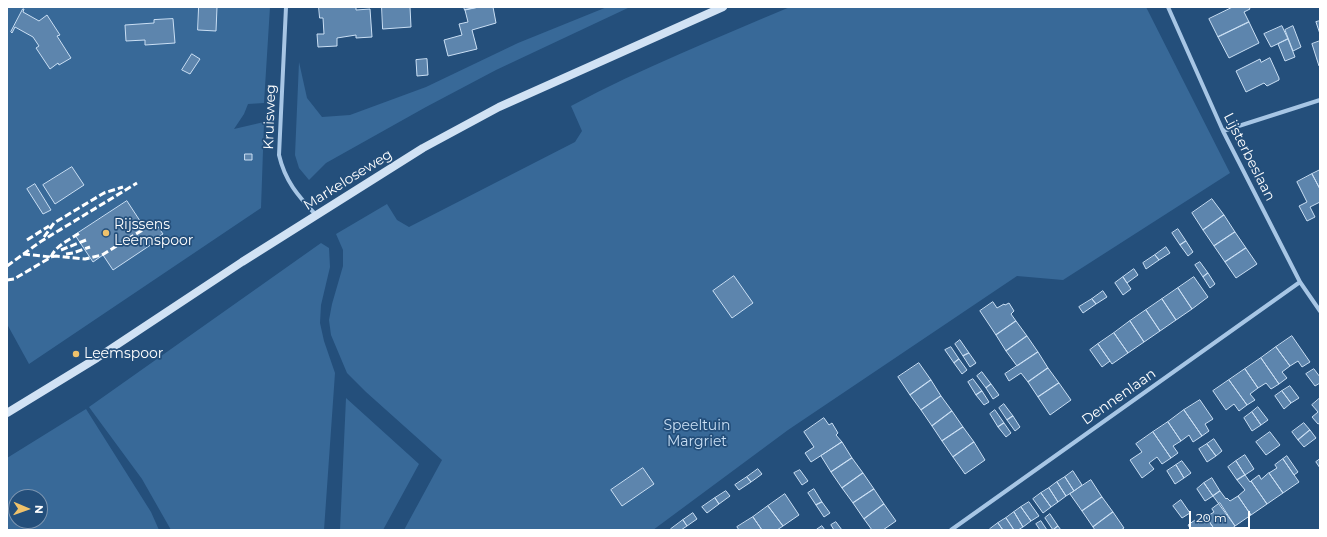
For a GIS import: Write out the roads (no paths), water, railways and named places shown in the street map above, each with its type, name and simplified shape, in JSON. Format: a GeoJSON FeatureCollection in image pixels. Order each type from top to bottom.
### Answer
{"type":"FeatureCollection","features":[{"type":"Feature","properties":{"kind":"main road","name":"Markeloseweg"},"geometry":{"type":"LineString","coordinates":[[7,413],[97,358],[242,262],[423,148],[499,107],[723,7]]}},
{"type":"Feature","properties":{"kind":"street","name":"Kruisweg"},"geometry":{"type":"LineString","coordinates":[[286,7],[279,155],[285,176],[295,192],[316,216]]}},
{"type":"Feature","properties":{"kind":"street","name":"Lijsterbeslaan"},"geometry":{"type":"LineString","coordinates":[[1168,7],[1223,131],[1300,282],[1320,311]]}},
{"type":"Feature","properties":{"kind":"street"},"geometry":{"type":"LineString","coordinates":[[1223,131],[1320,100]]}},
{"type":"Feature","properties":{"kind":"street","name":"Dennenlaan"},"geometry":{"type":"LineString","coordinates":[[951,530],[1300,282]]}},
{"type":"Feature","properties":{"kind":"railway"},"geometry":{"type":"LineString","coordinates":[[7,266],[40,242],[137,183]]}},
{"type":"Feature","properties":{"kind":"railway"},"geometry":{"type":"LineString","coordinates":[[44,237],[54,223],[104,193],[123,187]]}},
{"type":"Feature","properties":{"kind":"railway"},"geometry":{"type":"LineString","coordinates":[[27,240],[49,226]]}},
{"type":"Feature","properties":{"kind":"railway"},"geometry":{"type":"LineString","coordinates":[[23,254],[85,259],[102,255],[144,229]]}},
{"type":"Feature","properties":{"kind":"railway"},"geometry":{"type":"LineString","coordinates":[[51,257],[56,249],[81,232]]}},
{"type":"Feature","properties":{"kind":"railway"},"geometry":{"type":"LineString","coordinates":[[61,250],[86,240]]}},
{"type":"Feature","properties":{"kind":"railway"},"geometry":{"type":"LineString","coordinates":[[66,254],[90,247]]}},
{"type":"Feature","properties":{"kind":"railway"},"geometry":{"type":"LineString","coordinates":[[7,280],[14,279],[53,256]]}},
{"type":"Feature","properties":{"kind":"place","name":"Rijssens Leemspoor"},"geometry":{"type":"Point","coordinates":[106,233]}},
{"type":"Feature","properties":{"kind":"place","name":"Leemspoor"},"geometry":{"type":"Point","coordinates":[76,354]}},
{"type":"Feature","properties":{"kind":"park label","name":"Speeltuin Margriet"},"geometry":{"type":"Point","coordinates":[697,434]}}]}
